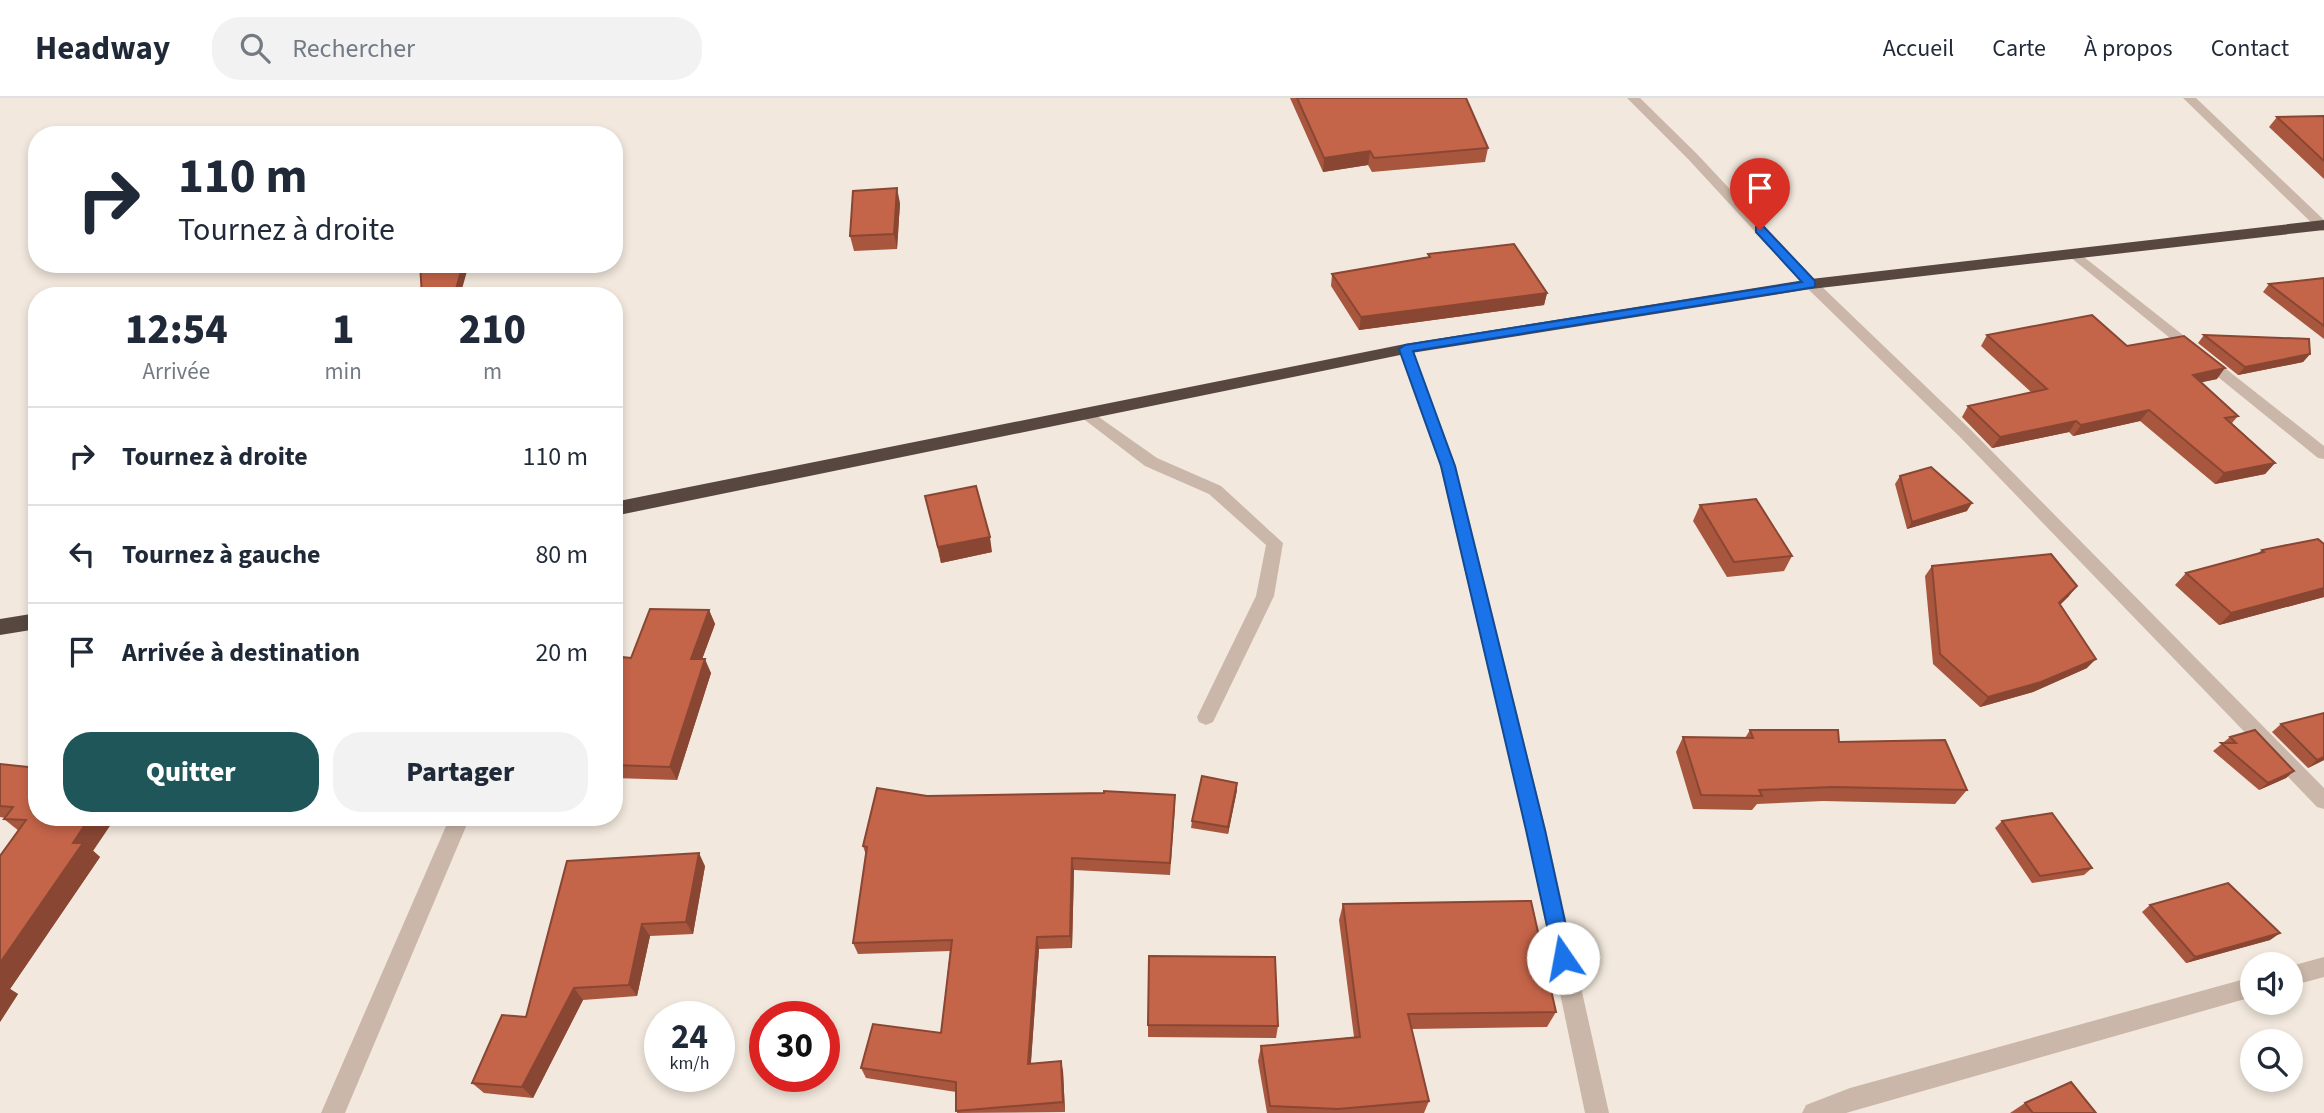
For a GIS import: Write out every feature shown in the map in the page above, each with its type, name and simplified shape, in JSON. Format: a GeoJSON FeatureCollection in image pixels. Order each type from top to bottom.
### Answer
{"type":"FeatureCollection","features":[{"type":"Feature","properties":{"kind":"highway"},"geometry":{"type":"LineString","coordinates":[[623,507],[1405,349],[1811,284],[2323,226]]}},
{"type":"Feature","properties":{"kind":"highway"},"geometry":{"type":"LineString","coordinates":[[0,627],[28,622]]}},
{"type":"Feature","properties":{"kind":"street"},"geometry":{"type":"LineString","coordinates":[[1633,98],[1693,157],[1811,284],[1965,432],[2324,801]]}},
{"type":"Feature","properties":{"kind":"street"},"geometry":{"type":"LineString","coordinates":[[2189,98],[2323,226]]}},
{"type":"Feature","properties":{"kind":"street"},"geometry":{"type":"LineString","coordinates":[[2075,254],[2324,454]]}},
{"type":"Feature","properties":{"kind":"street"},"geometry":{"type":"LineString","coordinates":[[1405,349],[1448,466],[1536,830],[1597,1113]]}},
{"type":"Feature","properties":{"kind":"street"},"geometry":{"type":"LineString","coordinates":[[1086,413],[1151,463],[1215,490],[1275,543],[1265,596],[1206,717]]}},
{"type":"Feature","properties":{"kind":"street"},"geometry":{"type":"LineString","coordinates":[[333,1113],[456,826]]}},
{"type":"Feature","properties":{"kind":"street"},"geometry":{"type":"LineString","coordinates":[[2303,973],[2324,967]]}},
{"type":"Feature","properties":{"kind":"street"},"geometry":{"type":"LineString","coordinates":[[1814,1113],[1850,1100],[2240,990]]}},
{"type":"Feature","properties":{"kind":"building"},"geometry":{"type":"Polygon","coordinates":[[[1297,98],[1466,98],[1488,148],[1374,158],[1370,151],[1324,158],[1297,98]]]}},
{"type":"Feature","properties":{"kind":"building"},"geometry":{"type":"Polygon","coordinates":[[[2324,116],[2324,161],[2277,117],[2324,116]]]}},
{"type":"Feature","properties":{"kind":"building"},"geometry":{"type":"Polygon","coordinates":[[[897,188],[894,234],[850,236],[853,191],[897,188]]]}},
{"type":"Feature","properties":{"kind":"building"},"geometry":{"type":"Polygon","coordinates":[[[1514,244],[1547,293],[1361,317],[1332,274],[1430,257],[1428,254],[1514,244]]]}},
{"type":"Feature","properties":{"kind":"building"},"geometry":{"type":"Polygon","coordinates":[[[421,273],[460,273],[457,287],[421,287],[421,273]]]}},
{"type":"Feature","properties":{"kind":"building"},"geometry":{"type":"Polygon","coordinates":[[[2324,278],[2324,326],[2269,284],[2324,278]]]}},
{"type":"Feature","properties":{"kind":"building"},"geometry":{"type":"Polygon","coordinates":[[[2092,315],[2127,346],[2184,336],[2225,368],[2193,375],[2238,416],[2225,418],[2275,463],[2224,473],[2149,410],[2081,425],[2076,421],[2000,437],[1968,406],[2047,389],[1987,335],[2092,315]]]}},
{"type":"Feature","properties":{"kind":"building"},"geometry":{"type":"Polygon","coordinates":[[[2204,335],[2309,339],[2310,354],[2245,367],[2204,335]]]}},
{"type":"Feature","properties":{"kind":"building"},"geometry":{"type":"Polygon","coordinates":[[[1931,467],[1972,503],[1912,522],[1900,476],[1931,467]]]}},
{"type":"Feature","properties":{"kind":"building"},"geometry":{"type":"Polygon","coordinates":[[[976,486],[990,537],[938,547],[925,496],[976,486]]]}},
{"type":"Feature","properties":{"kind":"building"},"geometry":{"type":"Polygon","coordinates":[[[1756,499],[1792,556],[1734,562],[1700,505],[1756,499]]]}},
{"type":"Feature","properties":{"kind":"building"},"geometry":{"type":"Polygon","coordinates":[[[2318,539],[2324,544],[2324,588],[2231,613],[2186,573],[2264,552],[2262,550],[2318,539]]]}},
{"type":"Feature","properties":{"kind":"building"},"geometry":{"type":"Polygon","coordinates":[[[2051,554],[2077,586],[2059,603],[2096,659],[2041,682],[1988,697],[1940,654],[1932,566],[2051,554]]]}},
{"type":"Feature","properties":{"kind":"building"},"geometry":{"type":"Polygon","coordinates":[[[650,609],[709,610],[691,659],[705,659],[670,767],[623,765],[623,657],[631,658],[650,609]]]}},
{"type":"Feature","properties":{"kind":"building"},"geometry":{"type":"Polygon","coordinates":[[[2324,713],[2324,757],[2317,760],[2281,724],[2324,713]]]}},
{"type":"Feature","properties":{"kind":"building"},"geometry":{"type":"Polygon","coordinates":[[[1750,730],[1838,730],[1839,742],[1945,740],[1967,790],[1833,787],[1759,790],[1762,796],[1701,795],[1683,737],[1753,738],[1750,730]]]}},
{"type":"Feature","properties":{"kind":"building"},"geometry":{"type":"Polygon","coordinates":[[[2255,730],[2294,771],[2268,783],[2221,743],[2236,743],[2230,737],[2255,730]]]}},
{"type":"Feature","properties":{"kind":"building"},"geometry":{"type":"Polygon","coordinates":[[[0,764],[28,767],[28,826],[84,826],[73,843],[83,843],[0,963],[0,856],[26,820],[4,819],[13,807],[0,806],[0,764]]]}},
{"type":"Feature","properties":{"kind":"building"},"geometry":{"type":"Polygon","coordinates":[[[1202,776],[1237,783],[1228,827],[1192,821],[1202,776]]]}},
{"type":"Feature","properties":{"kind":"building"},"geometry":{"type":"Polygon","coordinates":[[[877,788],[927,796],[1104,791],[1175,795],[1170,863],[1072,858],[1070,936],[1037,937],[1028,1064],[1061,1061],[1063,1102],[956,1111],[956,1082],[861,1068],[873,1024],[941,1033],[952,940],[853,943],[867,847],[863,846],[877,788]]]}},
{"type":"Feature","properties":{"kind":"building"},"geometry":{"type":"Polygon","coordinates":[[[2052,813],[2092,868],[2040,876],[2002,821],[2052,813]]]}},
{"type":"Feature","properties":{"kind":"building"},"geometry":{"type":"Polygon","coordinates":[[[699,853],[686,922],[642,924],[629,985],[574,988],[522,1087],[472,1083],[502,1015],[526,1017],[567,861],[699,853]]]}},
{"type":"Feature","properties":{"kind":"building"},"geometry":{"type":"Polygon","coordinates":[[[2228,883],[2280,933],[2195,957],[2150,905],[2228,883]]]}},
{"type":"Feature","properties":{"kind":"building"},"geometry":{"type":"Polygon","coordinates":[[[1531,901],[1556,1012],[1408,1014],[1429,1101],[1338,1109],[1270,1106],[1261,1046],[1360,1037],[1343,904],[1531,901]]]}},
{"type":"Feature","properties":{"kind":"building"},"geometry":{"type":"Polygon","coordinates":[[[1149,956],[1275,957],[1278,1026],[1148,1025],[1149,956]]]}},
{"type":"Feature","properties":{"kind":"building"},"geometry":{"type":"Polygon","coordinates":[[[2071,1082],[2096,1113],[2033,1113],[2025,1103],[2071,1082]]]}},
{"type":"Feature","properties":{"kind":"route"},"geometry":{"type":"LineString","coordinates":[[1563,958],[1536,830],[1448,466],[1405,349],[1811,284],[1760,230]]}}]}
